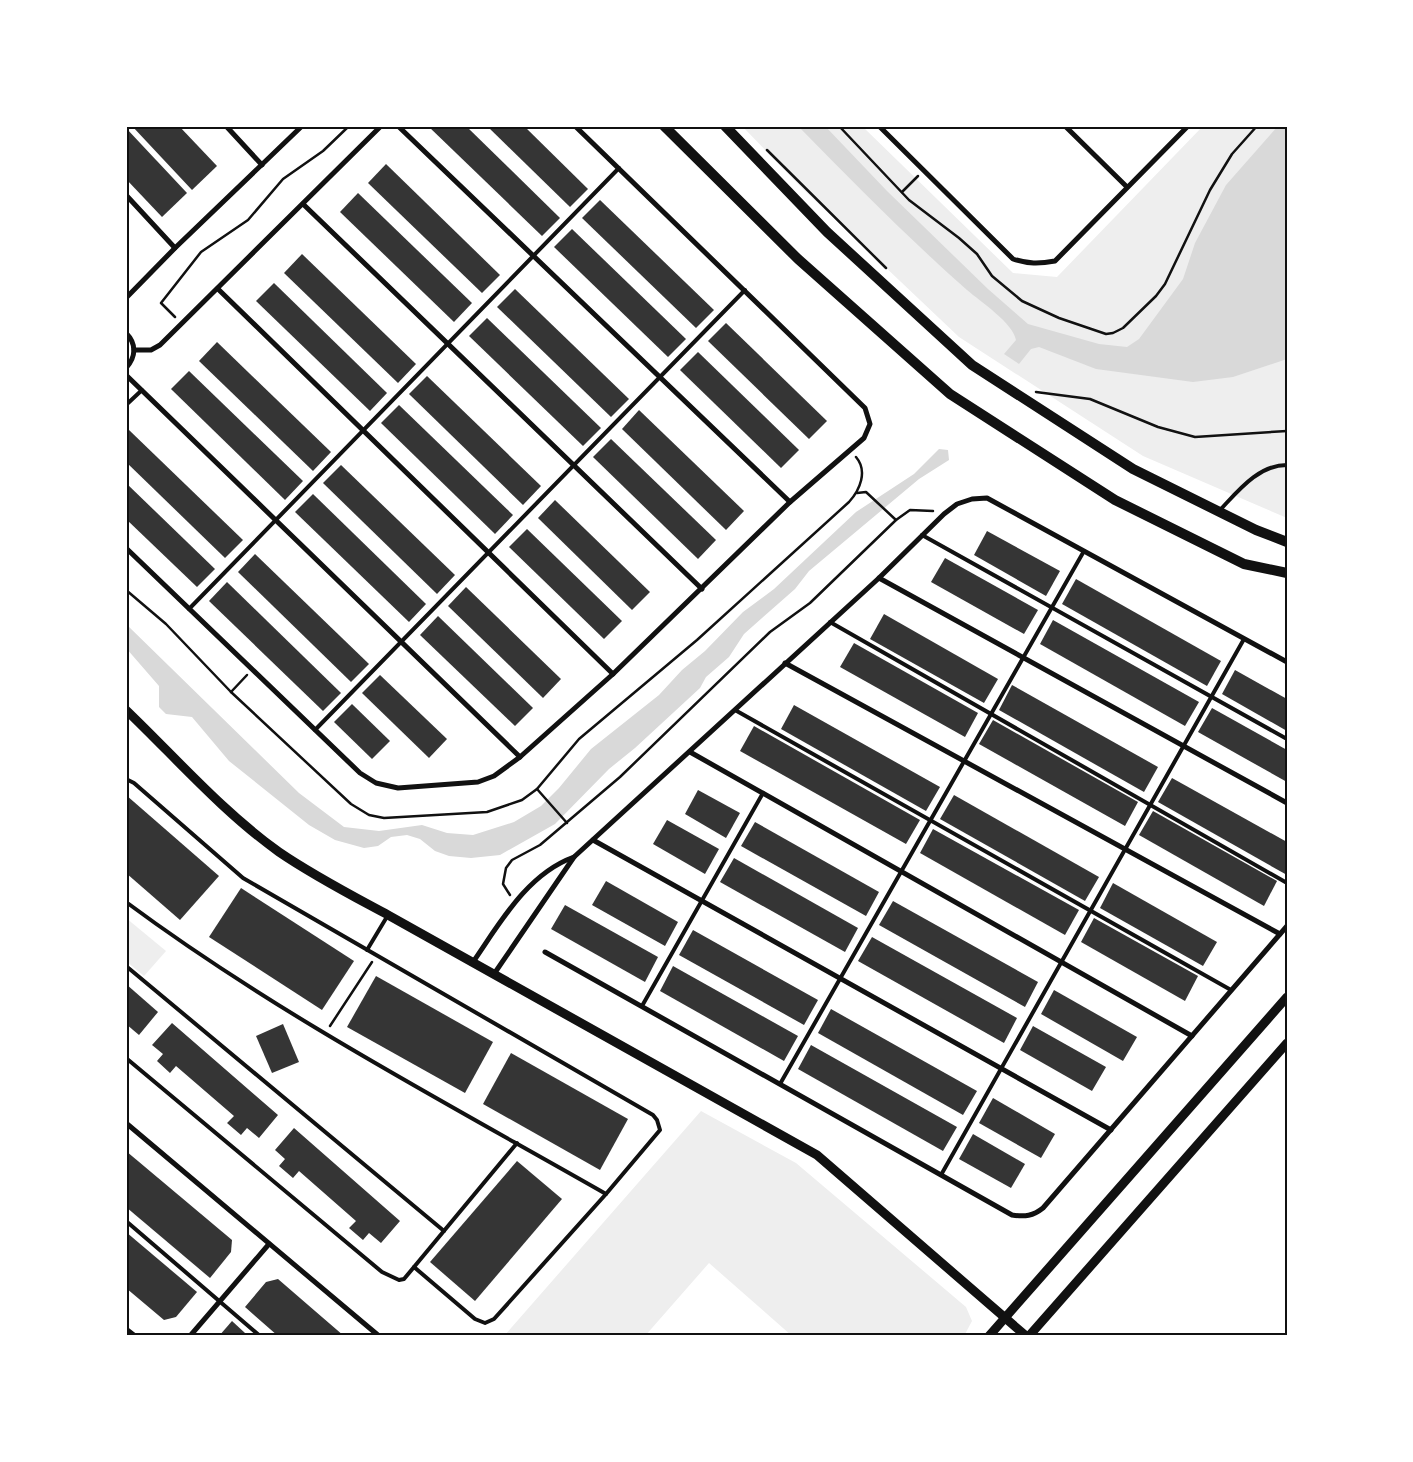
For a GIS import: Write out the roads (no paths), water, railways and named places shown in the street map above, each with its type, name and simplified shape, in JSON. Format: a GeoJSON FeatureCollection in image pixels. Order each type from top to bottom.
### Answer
{"type":"FeatureCollection","features":[{"type":"Feature","properties":{"kind":"main road"},"geometry":{"type":"LineString","coordinates":[[664,126],[798,259],[950,394],[1116,500],[1244,564],[1287,573]]}},
{"type":"Feature","properties":{"kind":"main road"},"geometry":{"type":"LineString","coordinates":[[725,126],[834,239],[972,365],[1133,468],[1219,512],[1287,542]]}},
{"type":"Feature","properties":{"kind":"street"},"geometry":{"type":"LineString","coordinates":[[226,126],[262,165]]}},
{"type":"Feature","properties":{"kind":"street"},"geometry":{"type":"LineString","coordinates":[[126,298],[175,248],[302,126]]}},
{"type":"Feature","properties":{"kind":"street"},"geometry":{"type":"LineString","coordinates":[[134,350],[151,350],[160,345],[381,126]]}},
{"type":"Feature","properties":{"kind":"street"},"geometry":{"type":"LineString","coordinates":[[398,126],[790,502]]}},
{"type":"Feature","properties":{"kind":"street"},"geometry":{"type":"LineString","coordinates":[[126,548],[360,773],[376,783],[398,788],[478,782],[494,776],[520,758],[613,674],[790,502],[864,438],[870,424],[865,408],[575,126]]}},
{"type":"Feature","properties":{"kind":"street"},"geometry":{"type":"LineString","coordinates":[[879,126],[1013,258],[1025,263],[1040,264],[1055,261],[1188,126]]}},
{"type":"Feature","properties":{"kind":"street"},"geometry":{"type":"LineString","coordinates":[[1065,126],[1127,187]]}},
{"type":"Feature","properties":{"kind":"street"},"geometry":{"type":"LineString","coordinates":[[126,195],[175,248]]}},
{"type":"Feature","properties":{"kind":"street"},"geometry":{"type":"LineString","coordinates":[[302,204],[702,589]]}},
{"type":"Feature","properties":{"kind":"street"},"geometry":{"type":"LineString","coordinates":[[218,289],[613,674]]}},
{"type":"Feature","properties":{"kind":"street"},"geometry":{"type":"LineString","coordinates":[[126,333],[133,343],[134,350],[131,362],[126,368]]}},
{"type":"Feature","properties":{"kind":"street"},"geometry":{"type":"LineString","coordinates":[[126,375],[520,758]]}},
{"type":"Feature","properties":{"kind":"street"},"geometry":{"type":"LineString","coordinates":[[494,974],[574,857],[879,578],[944,514],[957,504],[972,499],[987,498],[1287,662]]}},
{"type":"Feature","properties":{"kind":"street"},"geometry":{"type":"LineString","coordinates":[[879,578],[1287,803]]}},
{"type":"Feature","properties":{"kind":"street"},"geometry":{"type":"LineString","coordinates":[[785,663],[1280,934]]}},
{"type":"Feature","properties":{"kind":"street"},"geometry":{"type":"LineString","coordinates":[[126,710],[231,812],[278,851],[322,880],[473,962],[817,1155],[1027,1336],[1287,1043]]}},
{"type":"Feature","properties":{"kind":"street"},"geometry":{"type":"LineString","coordinates":[[690,752],[1192,1036]]}},
{"type":"Feature","properties":{"kind":"street"},"geometry":{"type":"LineString","coordinates":[[593,840],[1111,1130]]}},
{"type":"Feature","properties":{"kind":"street"},"geometry":{"type":"LineString","coordinates":[[473,962],[514,902],[558,863],[574,857]]}},
{"type":"Feature","properties":{"kind":"street"},"geometry":{"type":"LineString","coordinates":[[545,952],[1012,1215],[1024,1216],[1035,1214],[1043,1208],[1287,926]]}},
{"type":"Feature","properties":{"kind":"street"},"geometry":{"type":"LineString","coordinates":[[989,1336],[1287,997]]}},
{"type":"Feature","properties":{"kind":"street"},"geometry":{"type":"LineString","coordinates":[[126,1123],[379,1336]]}},
{"type":"Feature","properties":{"kind":"street"},"geometry":{"type":"LineString","coordinates":[[190,1336],[269,1244]]}},
{"type":"Feature","properties":{"kind":"street"},"geometry":{"type":"LineString","coordinates":[[126,1329],[135,1336]]}},
{"type":"Feature","properties":{"kind":"lane"},"geometry":{"type":"LineString","coordinates":[[189,608],[619,168]]}},
{"type":"Feature","properties":{"kind":"lane"},"geometry":{"type":"LineString","coordinates":[[315,730],[745,290]]}},
{"type":"Feature","properties":{"kind":"lane"},"geometry":{"type":"LineString","coordinates":[[126,405],[142,390]]}},
{"type":"Feature","properties":{"kind":"lane"},"geometry":{"type":"LineString","coordinates":[[1219,512],[1252,477],[1280,465],[1287,465]]}},
{"type":"Feature","properties":{"kind":"lane"},"geometry":{"type":"LineString","coordinates":[[922,535],[1287,739]]}},
{"type":"Feature","properties":{"kind":"lane"},"geometry":{"type":"LineString","coordinates":[[780,1084],[1084,550]]}},
{"type":"Feature","properties":{"kind":"lane"},"geometry":{"type":"LineString","coordinates":[[830,622],[1287,883]]}},
{"type":"Feature","properties":{"kind":"lane"},"geometry":{"type":"LineString","coordinates":[[940,1175],[1244,639]]}},
{"type":"Feature","properties":{"kind":"lane"},"geometry":{"type":"LineString","coordinates":[[735,710],[1231,990]]}},
{"type":"Feature","properties":{"kind":"lane"},"geometry":{"type":"LineString","coordinates":[[126,779],[134,783],[244,878],[657,1120],[660,1130],[658,1134],[494,1318],[485,1323],[475,1319],[414,1267]]}},
{"type":"Feature","properties":{"kind":"lane"},"geometry":{"type":"LineString","coordinates":[[642,1006],[764,793]]}},
{"type":"Feature","properties":{"kind":"lane"},"geometry":{"type":"LineString","coordinates":[[126,902],[188,948],[325,1034],[606,1194]]}},
{"type":"Feature","properties":{"kind":"lane"},"geometry":{"type":"LineString","coordinates":[[367,950],[388,915]]}},
{"type":"Feature","properties":{"kind":"lane"},"geometry":{"type":"LineString","coordinates":[[126,966],[444,1231]]}},
{"type":"Feature","properties":{"kind":"lane"},"geometry":{"type":"LineString","coordinates":[[126,1058],[382,1272],[398,1280],[404,1279],[517,1143]]}},
{"type":"Feature","properties":{"kind":"lane"},"geometry":{"type":"LineString","coordinates":[[126,1221],[260,1336]]}}]}
